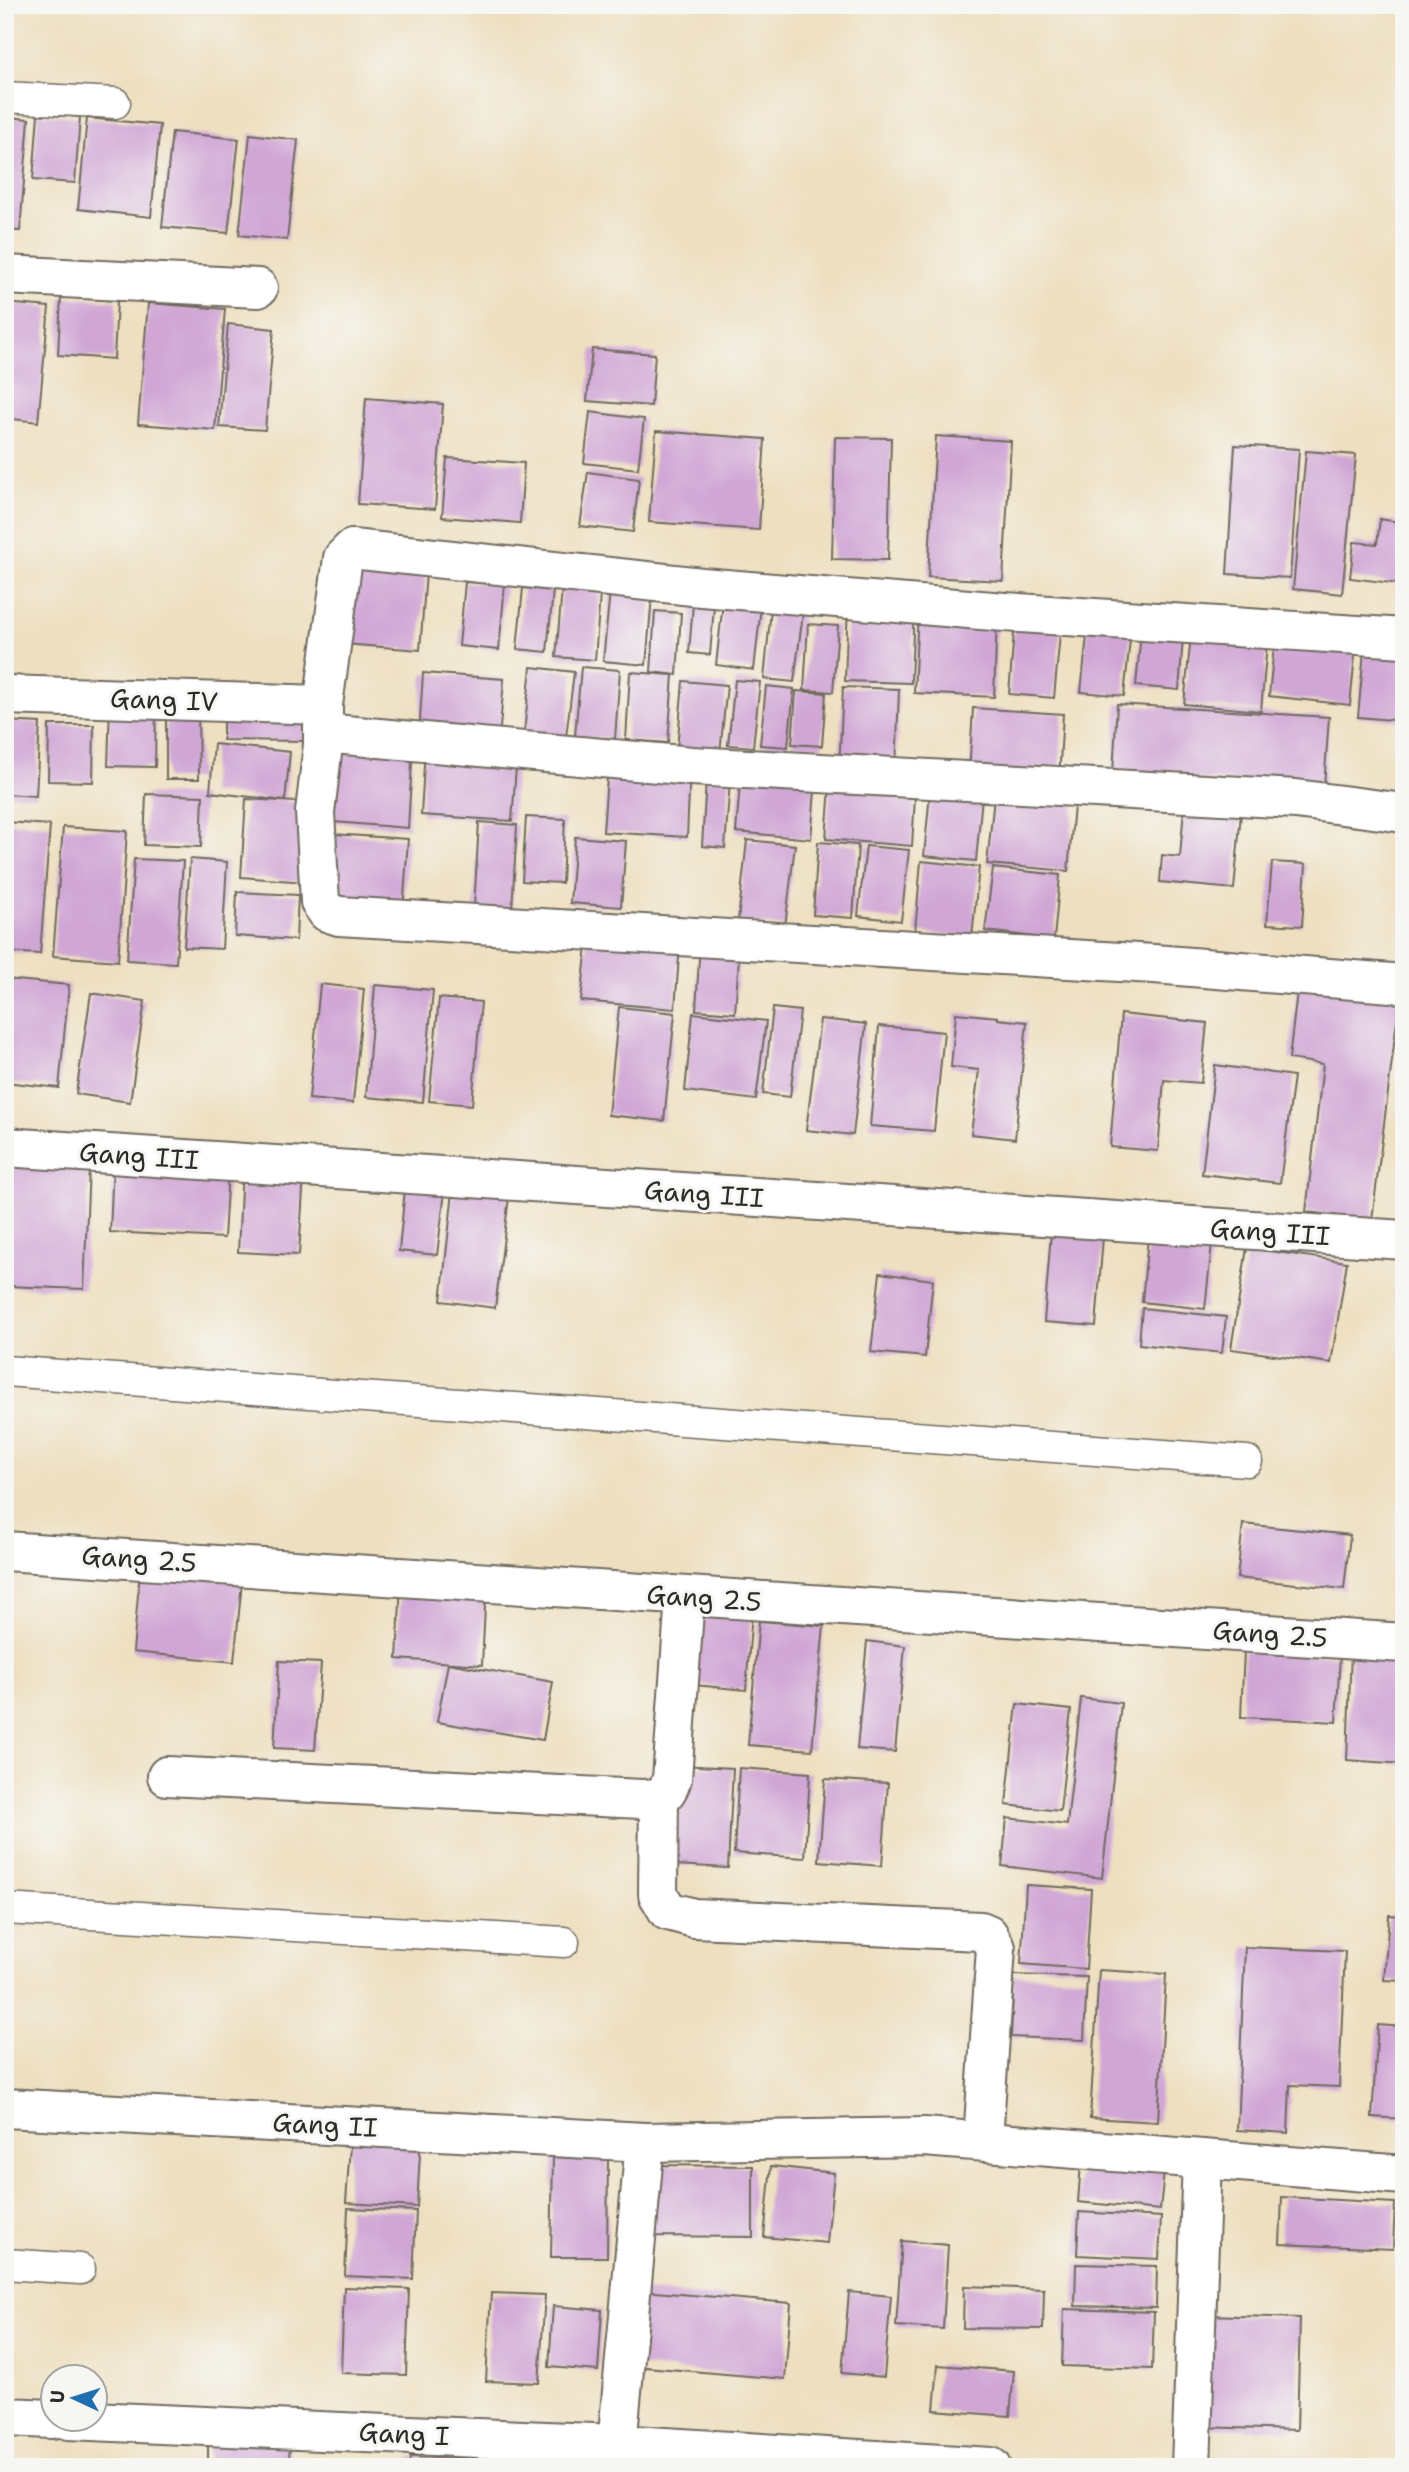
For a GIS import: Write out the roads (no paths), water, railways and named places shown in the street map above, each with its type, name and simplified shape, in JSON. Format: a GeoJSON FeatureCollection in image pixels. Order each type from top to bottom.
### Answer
{"type":"FeatureCollection","features":[{"type":"Feature","properties":{"kind":"street"},"geometry":{"type":"LineString","coordinates":[[5,275],[258,288]]}},
{"type":"Feature","properties":{"kind":"street"},"geometry":{"type":"LineString","coordinates":[[1404,638],[1005,612],[702,587],[352,549],[343,558],[323,719],[315,812],[320,902],[327,912],[339,916],[1154,964],[1404,984]]}},
{"type":"Feature","properties":{"kind":"street","name":"Gang IV"},"geometry":{"type":"LineString","coordinates":[[5,695],[323,719],[692,766],[1296,799],[1404,813]]}},
{"type":"Feature","properties":{"kind":"street","name":"Gang III"},"geometry":{"type":"LineString","coordinates":[[5,1147],[1404,1240]]}},
{"type":"Feature","properties":{"kind":"street","name":"Gang 2.5"},"geometry":{"type":"LineString","coordinates":[[5,1551],[1404,1643]]}},
{"type":"Feature","properties":{"kind":"street"},"geometry":{"type":"LineString","coordinates":[[167,1776],[642,1800],[659,1798],[667,1791],[672,1779],[685,1597]]}},
{"type":"Feature","properties":{"kind":"street"},"geometry":{"type":"LineString","coordinates":[[659,1798],[658,1894],[668,1911],[694,1918],[981,1931],[988,1934],[996,1948],[983,2140]]}},
{"type":"Feature","properties":{"kind":"street","name":"Gang II"},"geometry":{"type":"LineString","coordinates":[[5,2108],[645,2142],[924,2137],[1404,2175]]}},
{"type":"Feature","properties":{"kind":"street"},"geometry":{"type":"LineString","coordinates":[[616,2455],[645,2142]]}},
{"type":"Feature","properties":{"kind":"street"},"geometry":{"type":"LineString","coordinates":[[1191,2467],[1202,2159]]}},
{"type":"Feature","properties":{"kind":"street"},"geometry":{"type":"LineString","coordinates":[[5,2417],[38,2418]]}},
{"type":"Feature","properties":{"kind":"street","name":"Gang I"},"geometry":{"type":"LineString","coordinates":[[108,2423],[616,2455],[991,2467]]}},
{"type":"Feature","properties":{"kind":"lane"},"geometry":{"type":"LineString","coordinates":[[5,97],[115,103]]}},
{"type":"Feature","properties":{"kind":"lane"},"geometry":{"type":"LineString","coordinates":[[5,1371],[1247,1461]]}},
{"type":"Feature","properties":{"kind":"lane"},"geometry":{"type":"LineString","coordinates":[[5,1909],[564,1942]]}},
{"type":"Feature","properties":{"kind":"lane"},"geometry":{"type":"LineString","coordinates":[[5,2264],[80,2269]]}}]}
